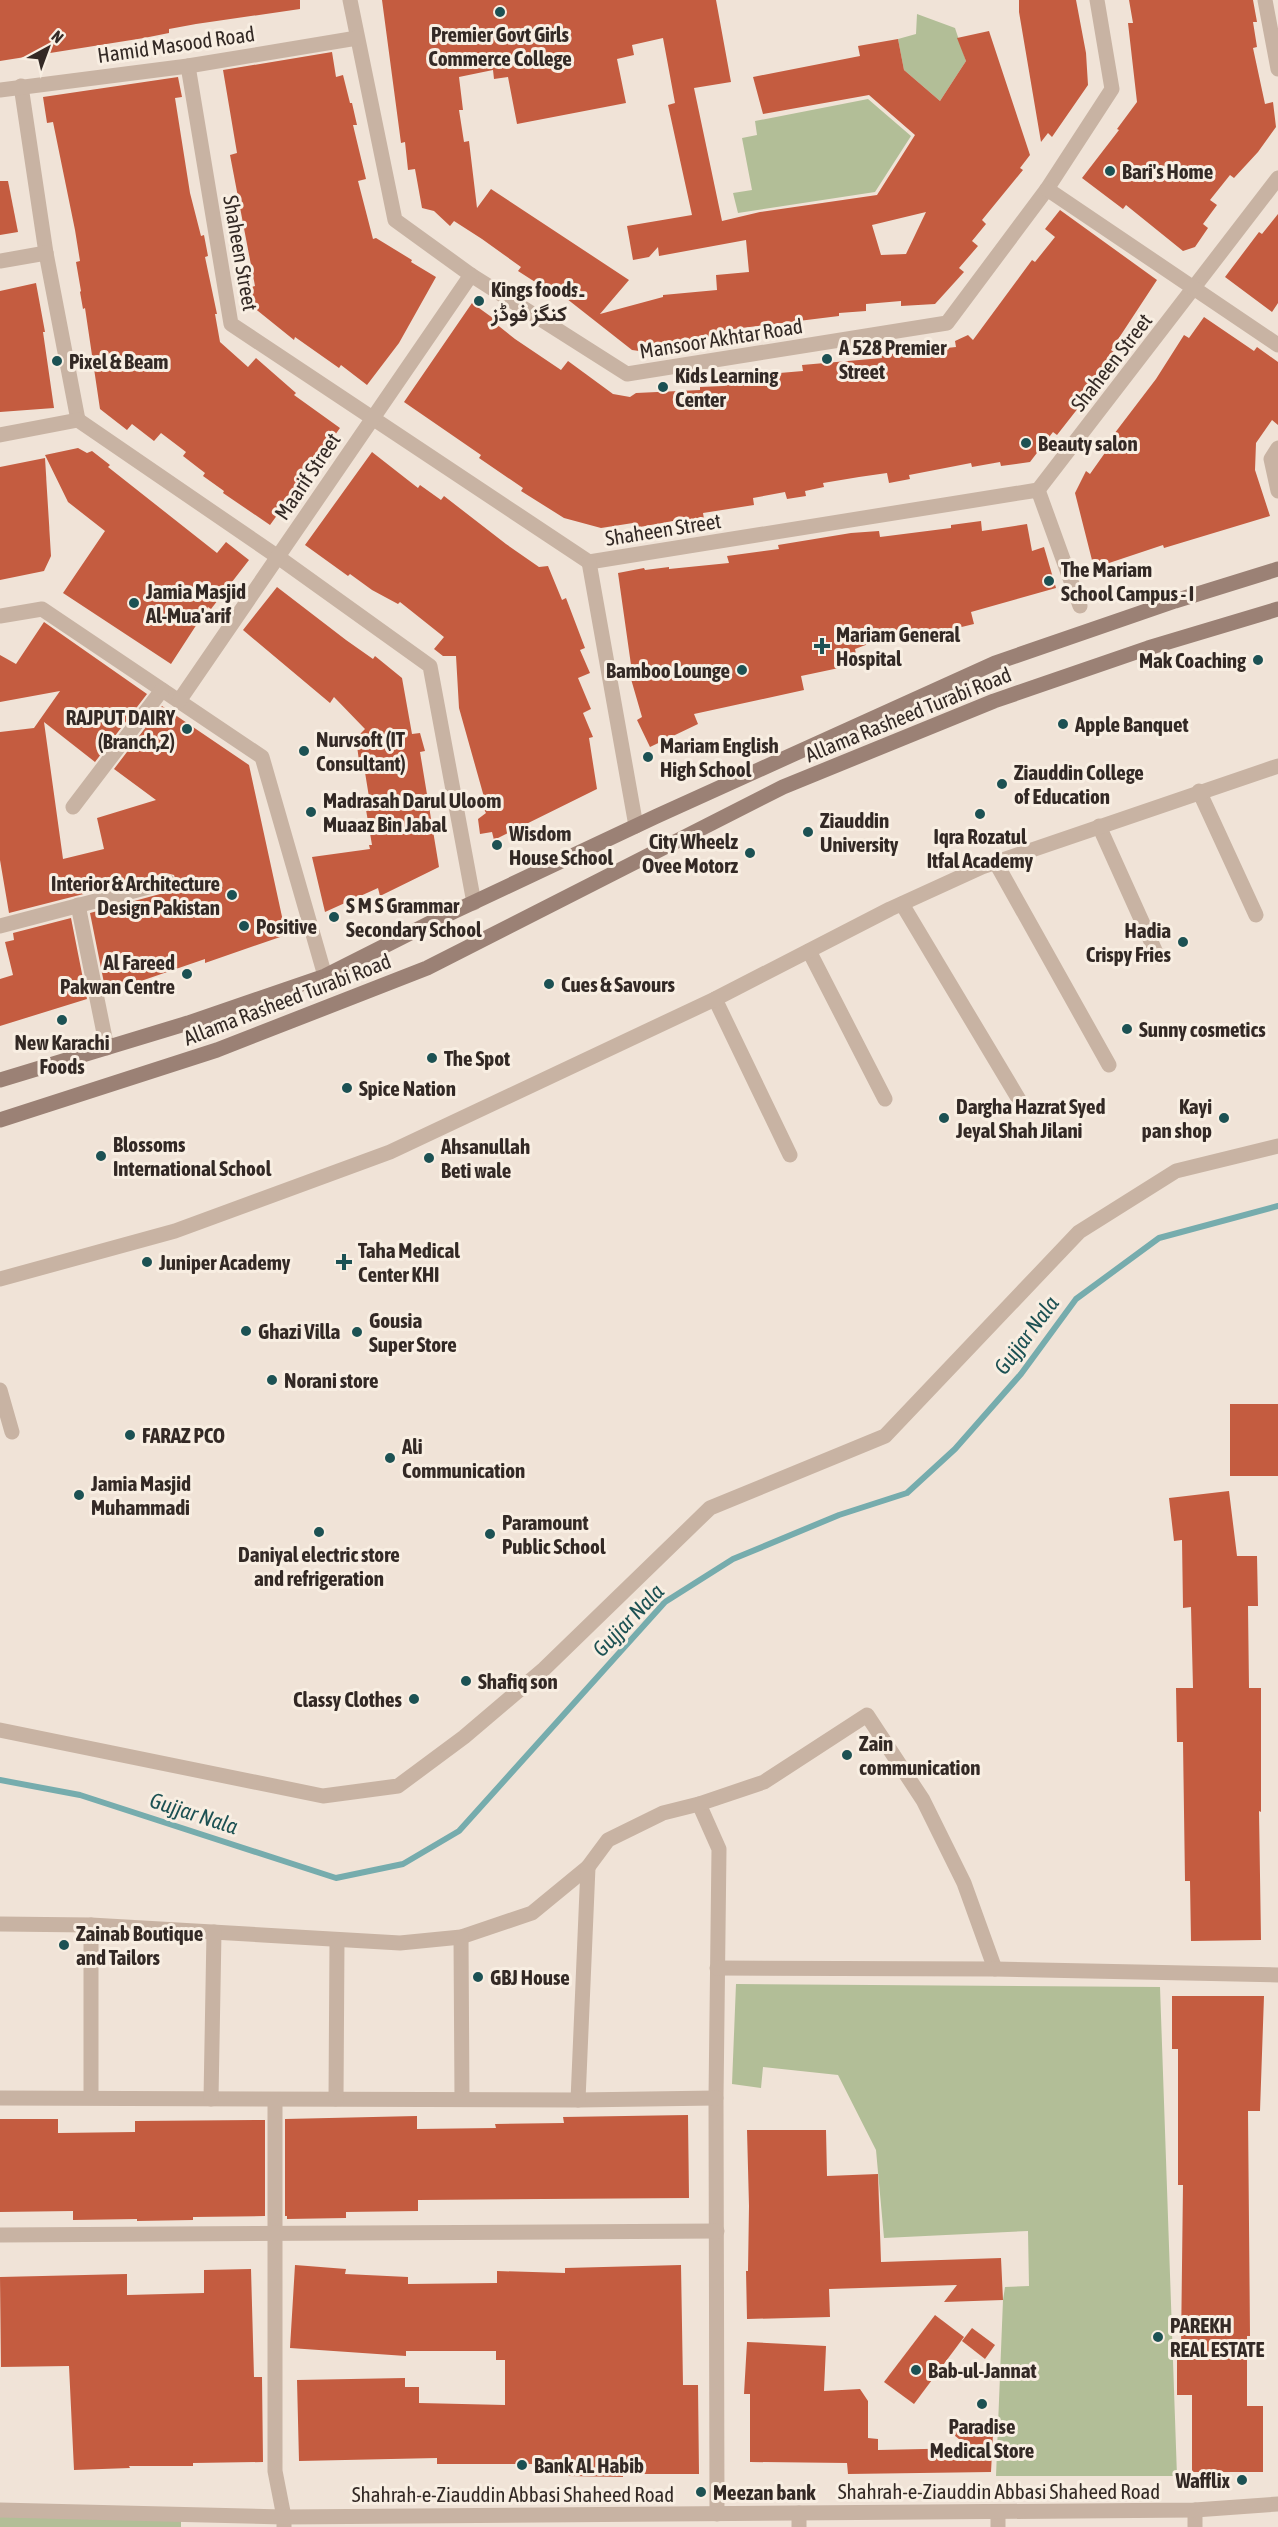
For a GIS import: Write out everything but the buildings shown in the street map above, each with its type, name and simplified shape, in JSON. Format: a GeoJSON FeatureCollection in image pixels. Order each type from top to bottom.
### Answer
{"type":"FeatureCollection","features":[{"type":"Feature","properties":{"kind":"main road","name":"Allama Rasheed Turabi Road"},"geometry":{"type":"LineString","coordinates":[[0,1080],[326,976],[636,826],[995,663],[1175,601],[1278,569]]}},
{"type":"Feature","properties":{"kind":"main road","name":"Allama Rasheed Turabi Road"},"geometry":{"type":"LineString","coordinates":[[0,1120],[217,1050],[427,968],[783,787],[994,701],[1148,648],[1278,609]]}},
{"type":"Feature","properties":{"kind":"street","name":"Mansoor Akhtar Road"},"geometry":{"type":"LineString","coordinates":[[350,0],[395,220],[471,275],[627,374],[947,323],[1047,189],[1112,89],[1097,0]]}},
{"type":"Feature","properties":{"kind":"street"},"geometry":{"type":"LineString","coordinates":[[1265,0],[1278,69]]}},
{"type":"Feature","properties":{"kind":"street","name":"Hamid Masood Road"},"geometry":{"type":"LineString","coordinates":[[0,90],[188,66],[357,38]]}},
{"type":"Feature","properties":{"kind":"street","name":"Shaheen Street"},"geometry":{"type":"LineString","coordinates":[[188,66],[231,324],[589,562],[1038,490],[1278,178]]}},
{"type":"Feature","properties":{"kind":"street"},"geometry":{"type":"LineString","coordinates":[[21,86],[46,253],[78,420],[278,557],[430,666],[474,903]]}},
{"type":"Feature","properties":{"kind":"street"},"geometry":{"type":"LineString","coordinates":[[1047,189],[1278,345]]}},
{"type":"Feature","properties":{"kind":"street"},"geometry":{"type":"LineString","coordinates":[[0,261],[46,253]]}},
{"type":"Feature","properties":{"kind":"street","name":"Maarif Street"},"geometry":{"type":"LineString","coordinates":[[179,701],[471,275]]}},
{"type":"Feature","properties":{"kind":"street"},"geometry":{"type":"LineString","coordinates":[[0,435],[78,420]]}},
{"type":"Feature","properties":{"kind":"street"},"geometry":{"type":"LineString","coordinates":[[1278,448],[1270,459],[1278,490]]}},
{"type":"Feature","properties":{"kind":"street"},"geometry":{"type":"LineString","coordinates":[[1038,490],[1080,606]]}},
{"type":"Feature","properties":{"kind":"street"},"geometry":{"type":"LineString","coordinates":[[589,562],[636,826]]}},
{"type":"Feature","properties":{"kind":"street"},"geometry":{"type":"LineString","coordinates":[[0,616],[42,609],[262,757],[326,976]]}},
{"type":"Feature","properties":{"kind":"street"},"geometry":{"type":"LineString","coordinates":[[73,807],[162,690]]}},
{"type":"Feature","properties":{"kind":"street"},"geometry":{"type":"LineString","coordinates":[[0,1279],[175,1232],[390,1152],[715,999],[902,904],[996,862],[1278,766]]}},
{"type":"Feature","properties":{"kind":"street"},"geometry":{"type":"LineString","coordinates":[[1199,791],[1256,915]]}},
{"type":"Feature","properties":{"kind":"street"},"geometry":{"type":"LineString","coordinates":[[1099,826],[1158,957]]}},
{"type":"Feature","properties":{"kind":"street"},"geometry":{"type":"LineString","coordinates":[[996,862],[1109,1065]]}},
{"type":"Feature","properties":{"kind":"street"},"geometry":{"type":"LineString","coordinates":[[0,926],[168,882]]}},
{"type":"Feature","properties":{"kind":"street"},"geometry":{"type":"LineString","coordinates":[[902,904],[1024,1108]]}},
{"type":"Feature","properties":{"kind":"street"},"geometry":{"type":"LineString","coordinates":[[78,905],[106,1048]]}},
{"type":"Feature","properties":{"kind":"street"},"geometry":{"type":"LineString","coordinates":[[809,951],[885,1099]]}},
{"type":"Feature","properties":{"kind":"street"},"geometry":{"type":"LineString","coordinates":[[715,999],[790,1155]]}},
{"type":"Feature","properties":{"kind":"street"},"geometry":{"type":"LineString","coordinates":[[0,1730],[323,1797],[398,1786],[464,1737],[544,1668],[710,1508],[885,1436],[1079,1232],[1176,1171],[1278,1146]]}},
{"type":"Feature","properties":{"kind":"street"},"geometry":{"type":"LineString","coordinates":[[0,1390],[12,1432]]}},
{"type":"Feature","properties":{"kind":"street"},"geometry":{"type":"LineString","coordinates":[[0,1924],[91,1925],[400,1943],[461,1937],[532,1913],[588,1867],[608,1840],[663,1813],[699,1804],[764,1782],[867,1715],[923,1800],[964,1883],[995,1970]]}},
{"type":"Feature","properties":{"kind":"street"},"geometry":{"type":"LineString","coordinates":[[699,1804],[718,1848],[717,2514]]}},
{"type":"Feature","properties":{"kind":"street"},"geometry":{"type":"LineString","coordinates":[[578,2100],[588,1867]]}},
{"type":"Feature","properties":{"kind":"street"},"geometry":{"type":"LineString","coordinates":[[91,1925],[91,2097]]}},
{"type":"Feature","properties":{"kind":"street"},"geometry":{"type":"LineString","coordinates":[[211,2099],[214,1932]]}},
{"type":"Feature","properties":{"kind":"street"},"geometry":{"type":"LineString","coordinates":[[461,1937],[462,2099]]}},
{"type":"Feature","properties":{"kind":"street"},"geometry":{"type":"LineString","coordinates":[[336,2099],[337,1940]]}},
{"type":"Feature","properties":{"kind":"street"},"geometry":{"type":"LineString","coordinates":[[717,1968],[1278,1975]]}},
{"type":"Feature","properties":{"kind":"street"},"geometry":{"type":"LineString","coordinates":[[0,2098],[578,2100],[716,2098]]}},
{"type":"Feature","properties":{"kind":"street"},"geometry":{"type":"LineString","coordinates":[[275,2100],[275,2471],[284,2522]]}},
{"type":"Feature","properties":{"kind":"street"},"geometry":{"type":"LineString","coordinates":[[0,2235],[717,2231]]}},
{"type":"Feature","properties":{"kind":"street","name":"Shahrah-e-Ziauddin Abbasi Shaheed Road"},"geometry":{"type":"LineString","coordinates":[[0,2510],[284,2522],[717,2514],[799,2520],[998,2519],[1278,2504]]}},
{"type":"Feature","properties":{"kind":"street"},"geometry":{"type":"LineString","coordinates":[[1195,2510],[1195,2527]]}},
{"type":"Feature","properties":{"kind":"green space"},"geometry":{"type":"Polygon","coordinates":[[[917,14],[955,28],[966,61],[940,101],[904,70],[898,39],[916,34],[917,14]]]}},
{"type":"Feature","properties":{"kind":"green space"},"geometry":{"type":"Polygon","coordinates":[[[868,99],[911,136],[875,192],[738,213],[733,193],[752,190],[742,138],[757,135],[755,121],[868,99]]]}},
{"type":"Feature","properties":{"kind":"green space"},"geometry":{"type":"Polygon","coordinates":[[[736,1984],[1160,1987],[1177,2476],[996,2476],[1003,2300],[1005,2287],[1029,2286],[1028,2231],[884,2238],[876,2150],[838,2075],[763,2067],[761,2088],[732,2084],[736,1984]]]}},
{"type":"Feature","properties":{"kind":"green space"},"geometry":{"type":"Polygon","coordinates":[[[0,2511],[181,2514],[181,2527],[0,2527],[0,2511]]]}},
{"type":"Feature","properties":{"kind":"waterway","name":"Gujjar Nala"},"geometry":{"type":"LineString","coordinates":[[0,1780],[80,1795],[336,1878],[403,1864],[459,1831],[665,1602],[733,1559],[839,1515],[907,1493],[955,1449],[1021,1374],[1076,1299],[1159,1238],[1278,1206]]}},
{"type":"Feature","properties":{"kind":"place","name":"Premier Govt Girls Commerce College"},"geometry":{"type":"Point","coordinates":[500,12]}},
{"type":"Feature","properties":{"kind":"place","name":"Bari's Home"},"geometry":{"type":"Point","coordinates":[1110,171]}},
{"type":"Feature","properties":{"kind":"place","name":"Kings foods۔ کنگز فوڈز"},"geometry":{"type":"Point","coordinates":[479,301]}},
{"type":"Feature","properties":{"kind":"place","name":"A 528 Premier Street"},"geometry":{"type":"Point","coordinates":[827,359]}},
{"type":"Feature","properties":{"kind":"place","name":"Pixel & Beam"},"geometry":{"type":"Point","coordinates":[57,361]}},
{"type":"Feature","properties":{"kind":"place","name":"Kids Learning Center"},"geometry":{"type":"Point","coordinates":[663,387]}},
{"type":"Feature","properties":{"kind":"place","name":"Beauty salon"},"geometry":{"type":"Point","coordinates":[1026,443]}},
{"type":"Feature","properties":{"kind":"place","name":"The Mariam School Campus - I"},"geometry":{"type":"Point","coordinates":[1049,581]}},
{"type":"Feature","properties":{"kind":"place","name":"Jamia Masjid Al-Mua'arif"},"geometry":{"type":"Point","coordinates":[134,603]}},
{"type":"Feature","properties":{"kind":"place","name":"Mariam General Hospital"},"geometry":{"type":"Point","coordinates":[822,646]}},
{"type":"Feature","properties":{"kind":"place","name":"Mak Coaching"},"geometry":{"type":"Point","coordinates":[1258,660]}},
{"type":"Feature","properties":{"kind":"place","name":"Bamboo Lounge"},"geometry":{"type":"Point","coordinates":[742,670]}},
{"type":"Feature","properties":{"kind":"place","name":"Apple Banquet"},"geometry":{"type":"Point","coordinates":[1063,724]}},
{"type":"Feature","properties":{"kind":"place","name":"RAJPUT DAIRY (Branch,2)"},"geometry":{"type":"Point","coordinates":[187,729]}},
{"type":"Feature","properties":{"kind":"place","name":"Nurvsoft (IT Consultant)"},"geometry":{"type":"Point","coordinates":[304,751]}},
{"type":"Feature","properties":{"kind":"place","name":"Mariam English High School"},"geometry":{"type":"Point","coordinates":[648,757]}},
{"type":"Feature","properties":{"kind":"place","name":"Ziauddin College of Education"},"geometry":{"type":"Point","coordinates":[1002,784]}},
{"type":"Feature","properties":{"kind":"place","name":"Madrasah Darul Uloom Muaaz Bin Jabal"},"geometry":{"type":"Point","coordinates":[311,812]}},
{"type":"Feature","properties":{"kind":"place","name":"Iqra Rozatul Itfal Academy"},"geometry":{"type":"Point","coordinates":[980,814]}},
{"type":"Feature","properties":{"kind":"place","name":"Ziauddin University"},"geometry":{"type":"Point","coordinates":[808,832]}},
{"type":"Feature","properties":{"kind":"place","name":"Wisdom House School"},"geometry":{"type":"Point","coordinates":[497,845]}},
{"type":"Feature","properties":{"kind":"place","name":"City Wheelz Ovee Motorz"},"geometry":{"type":"Point","coordinates":[750,853]}},
{"type":"Feature","properties":{"kind":"place","name":"Interior & Architecture Design Pakistan"},"geometry":{"type":"Point","coordinates":[232,895]}},
{"type":"Feature","properties":{"kind":"place","name":"S M S Grammar Secondary School"},"geometry":{"type":"Point","coordinates":[334,917]}},
{"type":"Feature","properties":{"kind":"place","name":"Positive"},"geometry":{"type":"Point","coordinates":[244,926]}},
{"type":"Feature","properties":{"kind":"place","name":"Hadia Crispy Fries"},"geometry":{"type":"Point","coordinates":[1183,942]}},
{"type":"Feature","properties":{"kind":"place","name":"Al Fareed Pakwan Centre"},"geometry":{"type":"Point","coordinates":[187,974]}},
{"type":"Feature","properties":{"kind":"place","name":"Cues & Savours"},"geometry":{"type":"Point","coordinates":[549,984]}},
{"type":"Feature","properties":{"kind":"place","name":"New Karachi Foods"},"geometry":{"type":"Point","coordinates":[62,1020]}},
{"type":"Feature","properties":{"kind":"place","name":"Sunny cosmetics"},"geometry":{"type":"Point","coordinates":[1127,1029]}},
{"type":"Feature","properties":{"kind":"place","name":"The Spot"},"geometry":{"type":"Point","coordinates":[432,1058]}},
{"type":"Feature","properties":{"kind":"place","name":"Spice Nation"},"geometry":{"type":"Point","coordinates":[347,1088]}},
{"type":"Feature","properties":{"kind":"place","name":"Dargha Hazrat Syed Jeyal Shah Jilani"},"geometry":{"type":"Point","coordinates":[944,1118]}},
{"type":"Feature","properties":{"kind":"place","name":"Kayi pan shop"},"geometry":{"type":"Point","coordinates":[1224,1118]}},
{"type":"Feature","properties":{"kind":"place","name":"Blossoms International School"},"geometry":{"type":"Point","coordinates":[101,1156]}},
{"type":"Feature","properties":{"kind":"place","name":"Ahsanullah Beti wale"},"geometry":{"type":"Point","coordinates":[429,1158]}},
{"type":"Feature","properties":{"kind":"place","name":"Juniper Academy"},"geometry":{"type":"Point","coordinates":[147,1262]}},
{"type":"Feature","properties":{"kind":"place","name":"Taha Medical Center KHI"},"geometry":{"type":"Point","coordinates":[344,1262]}},
{"type":"Feature","properties":{"kind":"place","name":"Ghazi Villa"},"geometry":{"type":"Point","coordinates":[246,1331]}},
{"type":"Feature","properties":{"kind":"place","name":"Gousia Super Store"},"geometry":{"type":"Point","coordinates":[357,1332]}},
{"type":"Feature","properties":{"kind":"place","name":"Norani store"},"geometry":{"type":"Point","coordinates":[272,1380]}},
{"type":"Feature","properties":{"kind":"place","name":"FARAZ PCO"},"geometry":{"type":"Point","coordinates":[130,1435]}},
{"type":"Feature","properties":{"kind":"place","name":"Ali Communication"},"geometry":{"type":"Point","coordinates":[390,1458]}},
{"type":"Feature","properties":{"kind":"place","name":"Jamia Masjid Muhammadi"},"geometry":{"type":"Point","coordinates":[79,1495]}},
{"type":"Feature","properties":{"kind":"place","name":"Daniyal electric store and refrigeration"},"geometry":{"type":"Point","coordinates":[319,1532]}},
{"type":"Feature","properties":{"kind":"place","name":"Paramount Public School"},"geometry":{"type":"Point","coordinates":[490,1534]}},
{"type":"Feature","properties":{"kind":"place","name":"Shafiq son"},"geometry":{"type":"Point","coordinates":[466,1681]}},
{"type":"Feature","properties":{"kind":"place","name":"Classy Clothes"},"geometry":{"type":"Point","coordinates":[414,1699]}},
{"type":"Feature","properties":{"kind":"place","name":"Zain communication"},"geometry":{"type":"Point","coordinates":[847,1755]}},
{"type":"Feature","properties":{"kind":"place","name":"Zainab Boutique and Tailors"},"geometry":{"type":"Point","coordinates":[64,1945]}},
{"type":"Feature","properties":{"kind":"place","name":"GBJ House"},"geometry":{"type":"Point","coordinates":[478,1977]}},
{"type":"Feature","properties":{"kind":"place","name":"PAREKH REAL ESTATE"},"geometry":{"type":"Point","coordinates":[1158,2337]}},
{"type":"Feature","properties":{"kind":"place","name":"Bab-ul-Jannat"},"geometry":{"type":"Point","coordinates":[916,2370]}},
{"type":"Feature","properties":{"kind":"place","name":"Paradise Medical Store"},"geometry":{"type":"Point","coordinates":[982,2404]}},
{"type":"Feature","properties":{"kind":"place","name":"Bank AL Habib"},"geometry":{"type":"Point","coordinates":[522,2465]}},
{"type":"Feature","properties":{"kind":"place","name":"Wafflix"},"geometry":{"type":"Point","coordinates":[1242,2480]}},
{"type":"Feature","properties":{"kind":"place","name":"Meezan bank"},"geometry":{"type":"Point","coordinates":[701,2492]}}]}
